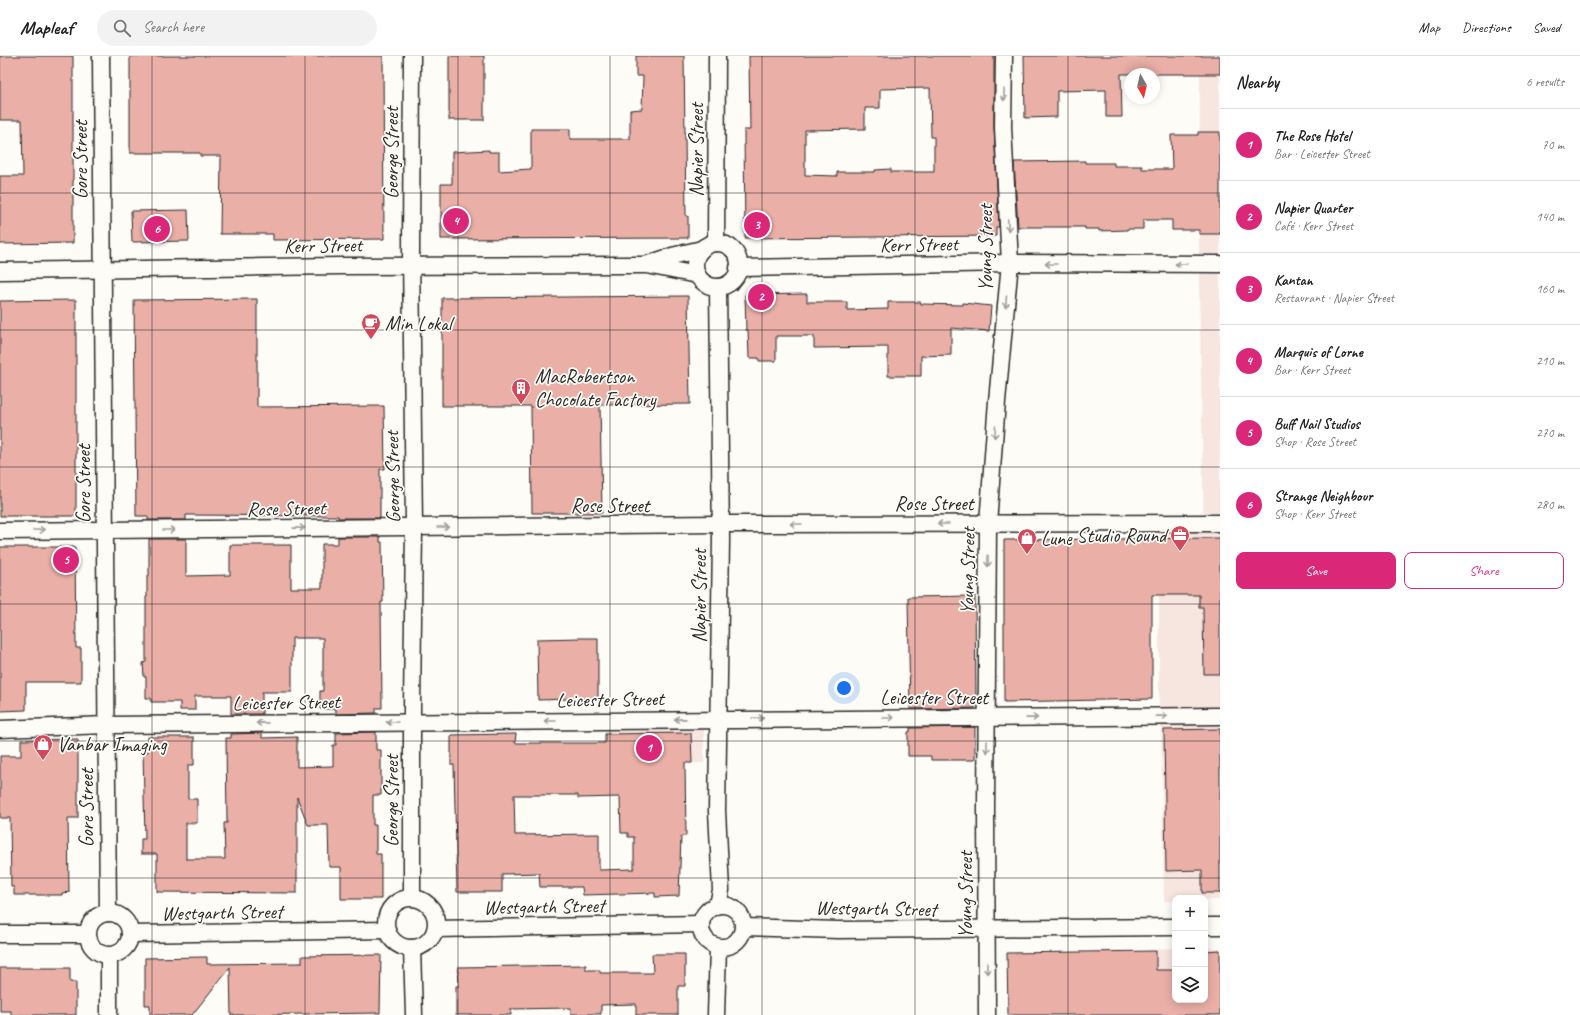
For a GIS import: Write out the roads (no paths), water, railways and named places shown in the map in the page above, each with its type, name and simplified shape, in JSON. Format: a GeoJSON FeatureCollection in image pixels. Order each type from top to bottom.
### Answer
{"type":"FeatureCollection","features":[{"type":"Feature","properties":{"kind":"street","name":"Gore Street"},"geometry":{"type":"LineString","coordinates":[[101,56],[108,913]]}},
{"type":"Feature","properties":{"kind":"street","name":"George Street"},"geometry":{"type":"LineString","coordinates":[[412,56],[414,527],[412,898]]}},
{"type":"Feature","properties":{"kind":"street","name":"Napier Street"},"geometry":{"type":"LineString","coordinates":[[716,243],[717,56]]}},
{"type":"Feature","properties":{"kind":"street","name":"Young Street"},"geometry":{"type":"LineString","coordinates":[[987,1015],[988,524],[997,400],[1010,263],[1004,127],[1004,56]]}},
{"type":"Feature","properties":{"kind":"street"},"geometry":{"type":"LineString","coordinates":[[716,243],[730,248],[735,254],[738,261],[737,274],[729,283],[718,287],[706,284],[697,275],[695,261],[702,249],[716,243]]}},
{"type":"Feature","properties":{"kind":"street","name":"Kerr Street"},"geometry":{"type":"LineString","coordinates":[[647,265],[672,256],[702,249]]}},
{"type":"Feature","properties":{"kind":"street","name":"Kerr Street"},"geometry":{"type":"LineString","coordinates":[[738,268],[1010,263],[1220,264]]}},
{"type":"Feature","properties":{"kind":"street","name":"Kerr Street"},"geometry":{"type":"LineString","coordinates":[[0,271],[647,265],[697,275]]}},
{"type":"Feature","properties":{"kind":"street","name":"Napier Street"},"geometry":{"type":"LineString","coordinates":[[718,287],[721,524],[718,811],[721,890],[718,905]]}},
{"type":"Feature","properties":{"kind":"street","name":"Rose Street"},"geometry":{"type":"LineString","coordinates":[[0,531],[721,524],[1220,523]]}},
{"type":"Feature","properties":{"kind":"street","name":"Leicester Street"},"geometry":{"type":"LineString","coordinates":[[0,729],[107,725],[1220,716]]}},
{"type":"Feature","properties":{"kind":"street"},"geometry":{"type":"LineString","coordinates":[[412,898],[420,899],[432,908],[436,922],[436,929],[429,940],[419,947],[412,948],[404,947],[390,938],[386,922],[387,914],[397,902],[412,898]]}},
{"type":"Feature","properties":{"kind":"street"},"geometry":{"type":"LineString","coordinates":[[718,905],[725,905],[738,911],[742,917],[744,927],[740,938],[731,946],[718,947],[707,941],[701,930],[701,924],[706,912],[718,905]]}},
{"type":"Feature","properties":{"kind":"street"},"geometry":{"type":"LineString","coordinates":[[108,913],[115,913],[121,916],[129,927],[130,934],[126,946],[121,951],[109,955],[96,951],[92,947],[87,934],[88,928],[96,917],[108,913]]}},
{"type":"Feature","properties":{"kind":"street","name":"Westgarth Street"},"geometry":{"type":"LineString","coordinates":[[436,929],[701,924]]}},
{"type":"Feature","properties":{"kind":"street"},"geometry":{"type":"LineString","coordinates":[[1208,926],[1220,926]]}},
{"type":"Feature","properties":{"kind":"street","name":"Westgarth Street"},"geometry":{"type":"LineString","coordinates":[[744,927],[838,930],[1172,927]]}},
{"type":"Feature","properties":{"kind":"street","name":"Westgarth Street"},"geometry":{"type":"LineString","coordinates":[[130,934],[387,930]]}},
{"type":"Feature","properties":{"kind":"street"},"geometry":{"type":"LineString","coordinates":[[0,934],[87,934]]}},
{"type":"Feature","properties":{"kind":"street"},"geometry":{"type":"LineString","coordinates":[[716,1015],[718,947]]}},
{"type":"Feature","properties":{"kind":"street"},"geometry":{"type":"LineString","coordinates":[[412,948],[414,1015]]}},
{"type":"Feature","properties":{"kind":"street"},"geometry":{"type":"LineString","coordinates":[[109,955],[109,1015]]}},
{"type":"Feature","properties":{"kind":"place","name":"Marquis of Lorne"},"geometry":{"type":"Point","coordinates":[456,221]}},
{"type":"Feature","properties":{"kind":"place","name":"Kantan"},"geometry":{"type":"Point","coordinates":[757,225]}},
{"type":"Feature","properties":{"kind":"place","name":"Strange Neighbour"},"geometry":{"type":"Point","coordinates":[157,229]}},
{"type":"Feature","properties":{"kind":"place","name":"Napier Quarter"},"geometry":{"type":"Point","coordinates":[761,297]}},
{"type":"Feature","properties":{"kind":"place","name":"Min Lokal"},"geometry":{"type":"Point","coordinates":[371,340]}},
{"type":"Feature","properties":{"kind":"place","name":"MacRobertson Chocolate Factory"},"geometry":{"type":"Point","coordinates":[521,405]}},
{"type":"Feature","properties":{"kind":"place","name":"Studio Round"},"geometry":{"type":"Point","coordinates":[1180,552]}},
{"type":"Feature","properties":{"kind":"place","name":"Lune"},"geometry":{"type":"Point","coordinates":[1027,555]}},
{"type":"Feature","properties":{"kind":"place","name":"Buff Nail Studios"},"geometry":{"type":"Point","coordinates":[66,560]}},
{"type":"Feature","properties":{"kind":"place","name":"The Rose Hotel"},"geometry":{"type":"Point","coordinates":[649,748]}},
{"type":"Feature","properties":{"kind":"place","name":"Vanbar Imaging"},"geometry":{"type":"Point","coordinates":[43,761]}}]}
